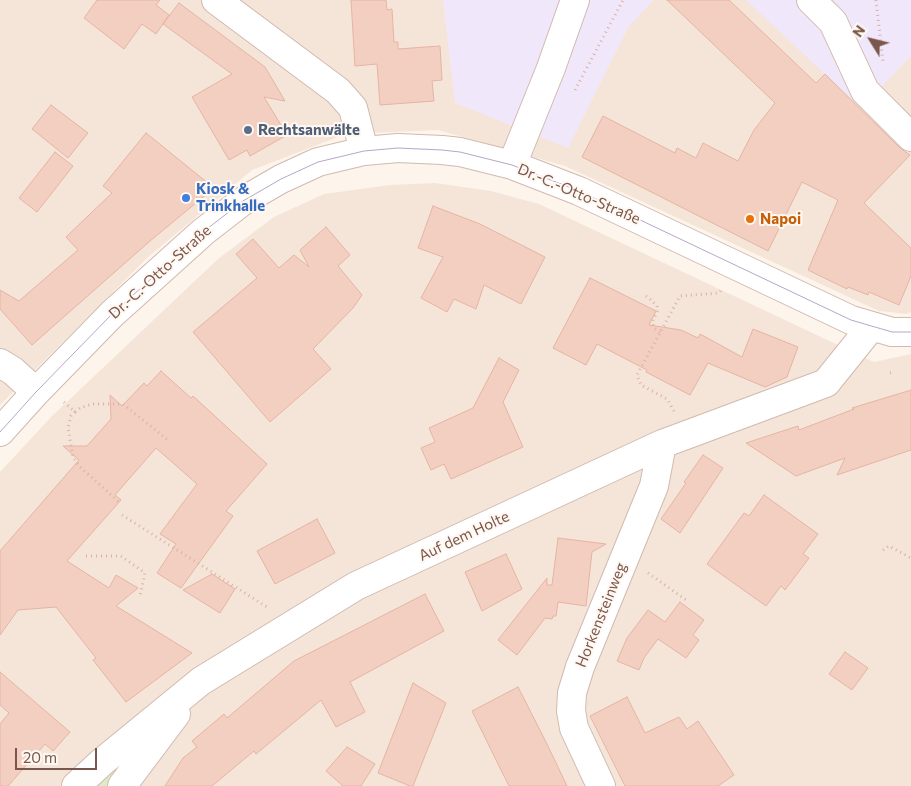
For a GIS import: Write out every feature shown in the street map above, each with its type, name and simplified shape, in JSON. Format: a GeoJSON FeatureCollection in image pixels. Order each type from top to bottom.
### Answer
{"type":"FeatureCollection","features":[{"type":"Feature","properties":{"kind":"street"},"geometry":{"type":"LineString","coordinates":[[216,0],[338,92],[353,108],[364,151]]}},
{"type":"Feature","properties":{"kind":"street"},"geometry":{"type":"LineString","coordinates":[[512,165],[551,68],[575,0]]}},
{"type":"Feature","properties":{"kind":"street"},"geometry":{"type":"LineString","coordinates":[[811,0],[833,22],[865,91],[911,138]]}},
{"type":"Feature","properties":{"kind":"street","name":"Dr.-C.-Otto-Straße"},"geometry":{"type":"LineString","coordinates":[[0,432],[112,314],[203,232],[243,201],[281,179],[318,162],[364,151],[398,148],[442,150],[460,152],[512,165],[580,191],[851,320],[871,328],[892,332],[911,332]]}},
{"type":"Feature","properties":{"kind":"street","name":"Auf dem Holte"},"geometry":{"type":"LineString","coordinates":[[76,786],[102,762],[201,681],[359,585],[662,444],[826,383],[871,328]]}},
{"type":"Feature","properties":{"kind":"street"},"geometry":{"type":"LineString","coordinates":[[0,363],[14,371],[36,392]]}},
{"type":"Feature","properties":{"kind":"street","name":"Horkensteinweg"},"geometry":{"type":"LineString","coordinates":[[601,786],[574,728],[571,711],[572,693],[580,667],[654,486],[662,444]]}},
{"type":"Feature","properties":{"kind":"street"},"geometry":{"type":"LineString","coordinates":[[122,786],[201,681]]}},
{"type":"Feature","properties":{"kind":"path"},"geometry":{"type":"LineString","coordinates":[[573,93],[623,0]]}},
{"type":"Feature","properties":{"kind":"path"},"geometry":{"type":"LineString","coordinates":[[693,432],[670,406],[667,399],[641,385],[637,375],[680,296],[719,293]]}},
{"type":"Feature","properties":{"kind":"path"},"geometry":{"type":"LineString","coordinates":[[646,296],[657,306],[658,310],[652,322],[654,328],[660,332]]}},
{"type":"Feature","properties":{"kind":"path"},"geometry":{"type":"LineString","coordinates":[[65,403],[76,412]]}},
{"type":"Feature","properties":{"kind":"path"},"geometry":{"type":"LineString","coordinates":[[120,503],[79,466],[73,457],[68,428],[71,416],[80,408],[92,404],[123,404],[169,440]]}},
{"type":"Feature","properties":{"kind":"path"},"geometry":{"type":"LineString","coordinates":[[122,515],[294,624]]}},
{"type":"Feature","properties":{"kind":"path"},"geometry":{"type":"LineString","coordinates":[[883,550],[889,546],[911,558]]}},
{"type":"Feature","properties":{"kind":"path"},"geometry":{"type":"LineString","coordinates":[[86,556],[121,556],[145,573],[140,596]]}},
{"type":"Feature","properties":{"kind":"path"},"geometry":{"type":"LineString","coordinates":[[625,557],[686,600]]}},
{"type":"Feature","properties":{"kind":"shaded area"},"geometry":{"type":"Polygon","coordinates":[[[0,0],[911,0],[911,312],[907,314],[879,311],[565,166],[438,130],[346,134],[252,170],[147,258],[0,405],[0,0]]]}},
{"type":"Feature","properties":{"kind":"shaded area"},"geometry":{"type":"Polygon","coordinates":[[[443,0],[654,0],[629,26],[568,148],[455,103],[443,0]]]}},
{"type":"Feature","properties":{"kind":"shaded area"},"geometry":{"type":"Polygon","coordinates":[[[746,0],[911,0],[911,56],[861,108],[746,0]]]}},
{"type":"Feature","properties":{"kind":"shaded area"},"geometry":{"type":"Polygon","coordinates":[[[435,183],[491,191],[539,204],[874,362],[911,354],[911,786],[0,786],[0,472],[52,416],[218,259],[274,217],[324,194],[390,185],[435,183]]]}},
{"type":"Feature","properties":{"kind":"green space"},"geometry":{"type":"Polygon","coordinates":[[[125,762],[108,786],[85,786],[105,767],[125,762]]]}},
{"type":"Feature","properties":{"kind":"building"},"geometry":{"type":"Polygon","coordinates":[[[97,0],[160,0],[156,5],[169,15],[156,34],[142,24],[124,49],[84,18],[97,0]]]}},
{"type":"Feature","properties":{"kind":"building"},"geometry":{"type":"Polygon","coordinates":[[[351,0],[386,0],[387,10],[392,9],[394,42],[398,42],[398,49],[440,46],[442,80],[432,81],[434,101],[380,105],[377,64],[355,66],[351,0]]]}},
{"type":"Feature","properties":{"kind":"building"},"geometry":{"type":"Polygon","coordinates":[[[667,0],[729,0],[816,83],[825,74],[900,148],[910,155],[864,203],[911,248],[911,276],[899,305],[869,292],[868,295],[848,287],[847,289],[808,270],[838,200],[802,182],[768,251],[582,157],[603,116],[675,153],[677,148],[696,158],[703,143],[738,161],[754,130],[775,103],[667,0]]]}},
{"type":"Feature","properties":{"kind":"building"},"geometry":{"type":"Polygon","coordinates":[[[179,3],[265,67],[285,101],[264,97],[287,135],[250,156],[247,150],[229,160],[192,97],[232,74],[163,24],[179,3]]]}},
{"type":"Feature","properties":{"kind":"building"},"geometry":{"type":"Polygon","coordinates":[[[51,105],[88,133],[68,158],[32,129],[51,105]]]}},
{"type":"Feature","properties":{"kind":"building"},"geometry":{"type":"Polygon","coordinates":[[[146,133],[214,188],[150,241],[32,345],[0,309],[0,290],[19,301],[78,250],[66,237],[112,193],[103,186],[146,133]]]}},
{"type":"Feature","properties":{"kind":"building"},"geometry":{"type":"Polygon","coordinates":[[[55,152],[73,166],[37,212],[19,198],[55,152]]]}},
{"type":"Feature","properties":{"kind":"building"},"geometry":{"type":"Polygon","coordinates":[[[433,206],[480,224],[545,257],[521,304],[484,285],[476,309],[454,299],[447,312],[421,298],[443,257],[418,248],[433,206]]]}},
{"type":"Feature","properties":{"kind":"building"},"geometry":{"type":"Polygon","coordinates":[[[326,227],[350,255],[338,266],[362,295],[353,308],[313,349],[331,369],[270,422],[193,332],[257,278],[236,254],[253,239],[279,268],[294,255],[309,267],[300,250],[326,227]]]}},
{"type":"Feature","properties":{"kind":"building"},"geometry":{"type":"Polygon","coordinates":[[[590,278],[656,311],[649,325],[681,330],[698,338],[700,334],[742,357],[753,329],[798,347],[787,377],[765,387],[708,363],[690,395],[597,344],[586,365],[553,348],[590,278]]]}},
{"type":"Feature","properties":{"kind":"building"},"geometry":{"type":"Polygon","coordinates":[[[499,358],[519,370],[503,402],[523,447],[451,479],[444,464],[431,470],[421,448],[435,442],[429,428],[473,408],[499,358]]]}},
{"type":"Feature","properties":{"kind":"building"},"geometry":{"type":"Polygon","coordinates":[[[161,371],[191,398],[193,396],[267,464],[226,511],[233,516],[181,588],[157,573],[176,544],[160,534],[197,484],[156,448],[115,495],[121,500],[67,561],[109,588],[116,575],[138,588],[116,606],[192,653],[126,702],[93,660],[96,658],[56,607],[18,610],[0,635],[0,551],[79,460],[63,446],[87,446],[111,419],[110,395],[122,406],[144,383],[147,386],[161,371]]]}},
{"type":"Feature","properties":{"kind":"building"},"geometry":{"type":"Polygon","coordinates":[[[911,390],[911,450],[837,475],[845,458],[796,476],[746,443],[798,426],[799,430],[854,409],[852,408],[911,390]]]}},
{"type":"Feature","properties":{"kind":"building"},"geometry":{"type":"Polygon","coordinates":[[[703,455],[723,468],[680,533],[661,519],[703,455]]]}},
{"type":"Feature","properties":{"kind":"building"},"geometry":{"type":"Polygon","coordinates":[[[764,495],[818,534],[803,554],[809,558],[785,590],[781,586],[766,606],[707,564],[744,513],[749,516],[764,495]]]}},
{"type":"Feature","properties":{"kind":"building"},"geometry":{"type":"Polygon","coordinates":[[[317,519],[335,553],[275,584],[257,551],[317,519]]]}},
{"type":"Feature","properties":{"kind":"building"},"geometry":{"type":"Polygon","coordinates":[[[558,538],[606,544],[592,552],[586,606],[558,602],[556,616],[553,616],[552,619],[545,618],[517,655],[498,640],[547,578],[547,585],[552,585],[558,538]]]}},
{"type":"Feature","properties":{"kind":"building"},"geometry":{"type":"Polygon","coordinates":[[[506,554],[522,589],[482,611],[465,572],[506,554]]]}},
{"type":"Feature","properties":{"kind":"building"},"geometry":{"type":"Polygon","coordinates":[[[212,574],[235,589],[220,613],[183,590],[212,574]]]}},
{"type":"Feature","properties":{"kind":"building"},"geometry":{"type":"Polygon","coordinates":[[[425,594],[444,631],[350,682],[365,712],[336,727],[321,700],[256,754],[254,751],[212,786],[165,786],[183,758],[197,747],[192,741],[224,714],[227,718],[294,661],[425,594]]]}},
{"type":"Feature","properties":{"kind":"building"},"geometry":{"type":"Polygon","coordinates":[[[680,602],[704,620],[693,635],[699,640],[686,658],[658,639],[644,658],[639,670],[617,661],[627,638],[648,610],[665,622],[680,602]]]}},
{"type":"Feature","properties":{"kind":"building"},"geometry":{"type":"Polygon","coordinates":[[[845,652],[868,668],[852,690],[829,674],[845,652]]]}},
{"type":"Feature","properties":{"kind":"building"},"geometry":{"type":"Polygon","coordinates":[[[0,672],[70,732],[53,751],[45,744],[8,786],[0,786],[0,724],[9,713],[0,705],[0,672]]]}},
{"type":"Feature","properties":{"kind":"building"},"geometry":{"type":"Polygon","coordinates":[[[413,683],[446,703],[413,786],[410,786],[378,773],[413,683]]]}},
{"type":"Feature","properties":{"kind":"building"},"geometry":{"type":"Polygon","coordinates":[[[518,687],[567,786],[509,786],[499,766],[472,711],[518,687]]]}},
{"type":"Feature","properties":{"kind":"building"},"geometry":{"type":"Polygon","coordinates":[[[627,697],[645,733],[679,717],[687,729],[698,721],[734,775],[718,786],[625,786],[590,716],[627,697]]]}},
{"type":"Feature","properties":{"kind":"building"},"geometry":{"type":"Polygon","coordinates":[[[347,747],[375,764],[361,786],[343,786],[326,771],[347,747]]]}},
{"type":"Feature","properties":{"kind":"tram line"},"geometry":{"type":"LineString","coordinates":[[0,432],[112,314],[203,232],[243,201],[281,179],[318,162],[364,151],[398,148],[442,150],[460,152],[512,165],[579,191],[851,320],[892,332],[911,332]]}},
{"type":"Feature","properties":{"kind":"place","name":"Rechtsanwälte"},"geometry":{"type":"Point","coordinates":[248,130]}},
{"type":"Feature","properties":{"kind":"place","name":"Kiosk & Trinkhalle"},"geometry":{"type":"Point","coordinates":[186,198]}},
{"type":"Feature","properties":{"kind":"place","name":"Napoi"},"geometry":{"type":"Point","coordinates":[750,219]}}]}
